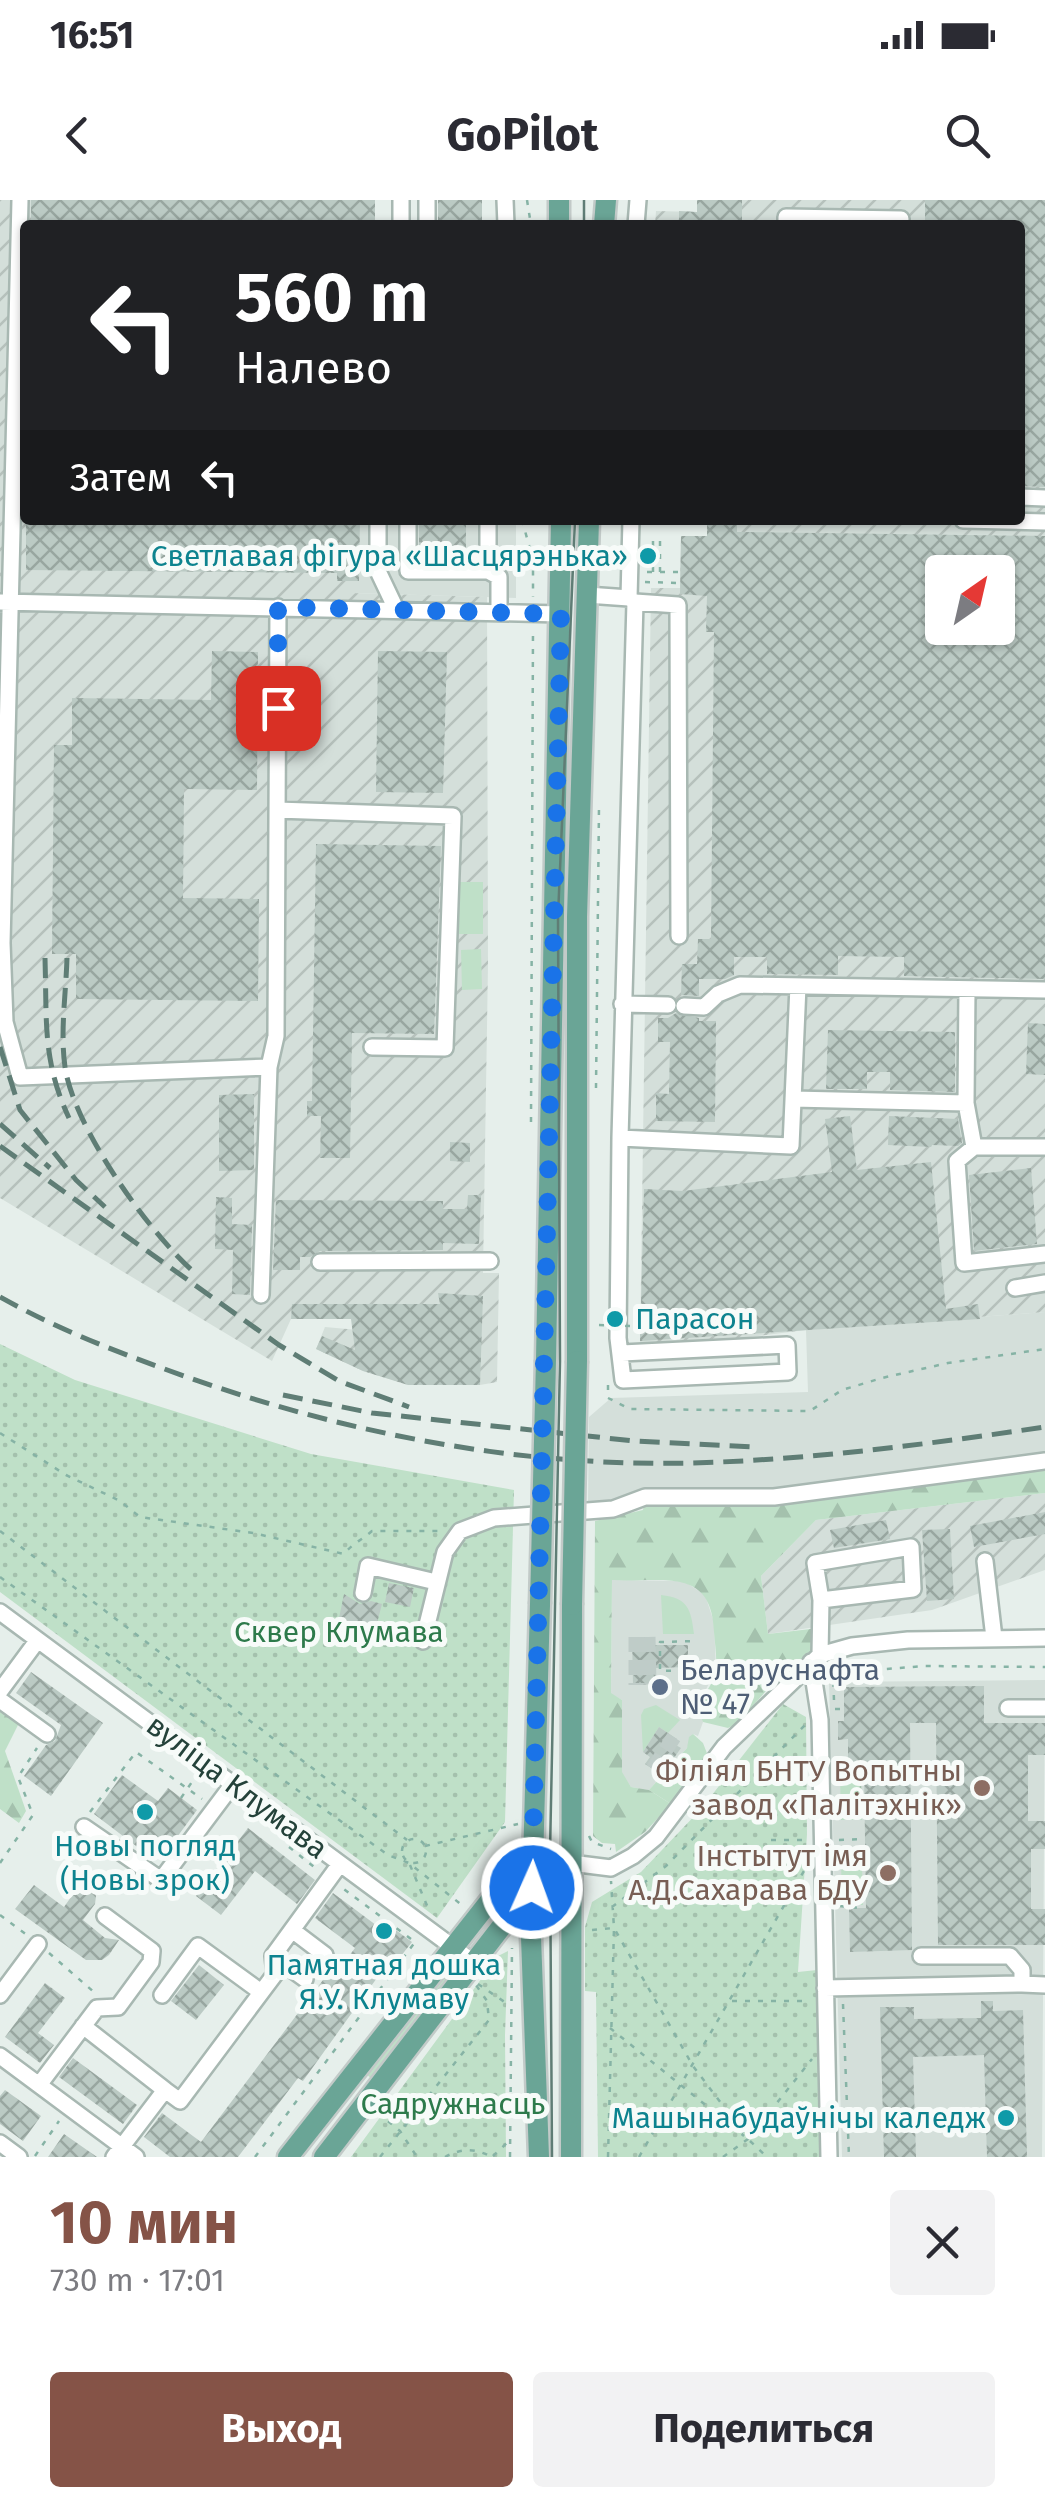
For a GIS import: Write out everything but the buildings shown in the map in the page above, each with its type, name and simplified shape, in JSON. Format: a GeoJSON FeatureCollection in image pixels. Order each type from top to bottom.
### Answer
{"type":"FeatureCollection","features":[{"type":"Feature","properties":{"kind":"main road"},"geometry":{"type":"LineString","coordinates":[[538,2157],[532,1888],[546,1360],[560,525]]}},
{"type":"Feature","properties":{"kind":"main road"},"geometry":{"type":"LineString","coordinates":[[571,2157],[578,918],[589,525]]}},
{"type":"Feature","properties":{"kind":"main road"},"geometry":{"type":"LineString","coordinates":[[534,1844],[571,1863]]}},
{"type":"Feature","properties":{"kind":"main road"},"geometry":{"type":"LineString","coordinates":[[288,2157],[534,1844]]}},
{"type":"Feature","properties":{"kind":"main road"},"geometry":{"type":"LineString","coordinates":[[324,2157],[370,2109],[473,1962],[532,1888],[571,1863]]}},
{"type":"Feature","properties":{"kind":"main road"},"geometry":{"type":"LineString","coordinates":[[342,2088],[370,2109]]}},
{"type":"Feature","properties":{"kind":"street"},"geometry":{"type":"LineString","coordinates":[[20,200],[5,602],[1,942],[6,1022],[20,1077],[269,1067]]}},
{"type":"Feature","properties":{"kind":"street"},"geometry":{"type":"LineString","coordinates":[[786,220],[855,220]]}},
{"type":"Feature","properties":{"kind":"street"},"geometry":{"type":"LineString","coordinates":[[378,525],[378,571],[396,609]]}},
{"type":"Feature","properties":{"kind":"street"},"geometry":{"type":"LineString","coordinates":[[408,525],[408,570],[488,571],[499,577],[499,612]]}},
{"type":"Feature","properties":{"kind":"street"},"geometry":{"type":"LineString","coordinates":[[488,525],[488,571]]}},
{"type":"Feature","properties":{"kind":"street"},"geometry":{"type":"LineString","coordinates":[[622,1353],[787,1345],[788,1372],[623,1380],[618,1346],[631,525]]}},
{"type":"Feature","properties":{"kind":"street"},"geometry":{"type":"LineString","coordinates":[[587,595],[678,606],[678,936]]}},
{"type":"Feature","properties":{"kind":"street"},"geometry":{"type":"LineString","coordinates":[[5,602],[561,614]]}},
{"type":"Feature","properties":{"kind":"street"},"geometry":{"type":"LineString","coordinates":[[261,1295],[269,1067],[276,1036],[278,607]]}},
{"type":"Feature","properties":{"kind":"street"},"geometry":{"type":"LineString","coordinates":[[277,810],[453,816],[446,1048],[372,1047]]}},
{"type":"Feature","properties":{"kind":"street"},"geometry":{"type":"LineString","coordinates":[[622,1004],[704,1007],[718,994],[740,985],[1045,990]]}},
{"type":"Feature","properties":{"kind":"street"},"geometry":{"type":"LineString","coordinates":[[620,1138],[791,1146],[798,986]]}},
{"type":"Feature","properties":{"kind":"street"},"geometry":{"type":"LineString","coordinates":[[967,989],[966,1103],[974,1147]]}},
{"type":"Feature","properties":{"kind":"street"},"geometry":{"type":"LineString","coordinates":[[793,1099],[966,1103]]}},
{"type":"Feature","properties":{"kind":"street"},"geometry":{"type":"LineString","coordinates":[[1045,1147],[974,1147],[956,1161],[964,1263],[1045,1254]]}},
{"type":"Feature","properties":{"kind":"street"},"geometry":{"type":"LineString","coordinates":[[320,1262],[490,1262]]}},
{"type":"Feature","properties":{"kind":"street"},"geometry":{"type":"LineString","coordinates":[[1015,1288],[1045,1283]]}},
{"type":"Feature","properties":{"kind":"street"},"geometry":{"type":"LineString","coordinates":[[423,1642],[445,1552],[460,1530],[508,1515],[613,1509],[645,1498],[774,1497],[1045,1461]]}},
{"type":"Feature","properties":{"kind":"street"},"geometry":{"type":"LineString","coordinates":[[821,1600],[912,1589],[911,1547],[815,1562],[821,1600],[829,2157]]}},
{"type":"Feature","properties":{"kind":"street"},"geometry":{"type":"LineString","coordinates":[[985,1561],[994,1638]]}},
{"type":"Feature","properties":{"kind":"street"},"geometry":{"type":"LineString","coordinates":[[363,1593],[368,1566],[436,1582]]}},
{"type":"Feature","properties":{"kind":"street","name":"вуліца Клумава"},"geometry":{"type":"LineString","coordinates":[[0,1612],[473,1962]]}},
{"type":"Feature","properties":{"kind":"street"},"geometry":{"type":"LineString","coordinates":[[571,1863],[611,1868],[656,1837],[724,1747],[821,1655],[925,1639],[1045,1638]]}},
{"type":"Feature","properties":{"kind":"street"},"geometry":{"type":"LineString","coordinates":[[0,1692],[37,1640]]}},
{"type":"Feature","properties":{"kind":"street"},"geometry":{"type":"LineString","coordinates":[[0,1700],[47,1734]]}},
{"type":"Feature","properties":{"kind":"street"},"geometry":{"type":"LineString","coordinates":[[1008,1708],[1045,1708]]}},
{"type":"Feature","properties":{"kind":"street"},"geometry":{"type":"LineString","coordinates":[[86,1822],[160,1880],[233,1784]]}},
{"type":"Feature","properties":{"kind":"street"},"geometry":{"type":"LineString","coordinates":[[84,2026],[180,2101],[275,1974],[273,1956],[340,1864]]}},
{"type":"Feature","properties":{"kind":"street"},"geometry":{"type":"LineString","coordinates":[[39,2085],[97,2008],[118,2007],[151,1962],[152,1951],[105,1916]]}},
{"type":"Feature","properties":{"kind":"street"},"geometry":{"type":"LineString","coordinates":[[292,1930],[325,1955]]}},
{"type":"Feature","properties":{"kind":"street"},"geometry":{"type":"LineString","coordinates":[[0,1996],[38,1944]]}},
{"type":"Feature","properties":{"kind":"street"},"geometry":{"type":"LineString","coordinates":[[162,1995],[198,1946],[261,1992]]}},
{"type":"Feature","properties":{"kind":"street"},"geometry":{"type":"LineString","coordinates":[[273,1956],[305,1979]]}},
{"type":"Feature","properties":{"kind":"street"},"geometry":{"type":"LineString","coordinates":[[921,1956],[1010,1956],[1022,1970],[1022,1984]]}},
{"type":"Feature","properties":{"kind":"street"},"geometry":{"type":"LineString","coordinates":[[825,1988],[1045,1985]]}},
{"type":"Feature","properties":{"kind":"street"},"geometry":{"type":"LineString","coordinates":[[0,2056],[124,2154],[165,2090]]}},
{"type":"Feature","properties":{"kind":"street"},"geometry":{"type":"LineString","coordinates":[[0,2143],[19,2157]]}},
{"type":"Feature","properties":{"kind":"path"},"geometry":{"type":"LineString","coordinates":[[523,525],[533,560],[531,1128]]}},
{"type":"Feature","properties":{"kind":"path"},"geometry":{"type":"LineString","coordinates":[[660,538],[660,572]]}},
{"type":"Feature","properties":{"kind":"path"},"geometry":{"type":"LineString","coordinates":[[653,540],[653,572]]}},
{"type":"Feature","properties":{"kind":"path"},"geometry":{"type":"LineString","coordinates":[[643,572],[680,572]]}},
{"type":"Feature","properties":{"kind":"path"},"geometry":{"type":"LineString","coordinates":[[643,582],[680,583]]}},
{"type":"Feature","properties":{"kind":"path"},"geometry":{"type":"LineString","coordinates":[[596,1092],[600,794]]}},
{"type":"Feature","properties":{"kind":"path"},"geometry":{"type":"LineString","coordinates":[[599,1325],[640,1326]]}},
{"type":"Feature","properties":{"kind":"path"},"geometry":{"type":"LineString","coordinates":[[608,1383],[608,1398],[630,1409],[810,1411],[842,1390],[882,1378],[948,1362],[1045,1349]]}},
{"type":"Feature","properties":{"kind":"path"},"geometry":{"type":"LineString","coordinates":[[0,1433],[66,1475],[120,1500],[140,1517],[253,1533],[344,1554],[355,1541],[372,1531],[460,1530]]}},
{"type":"Feature","properties":{"kind":"path"},"geometry":{"type":"LineString","coordinates":[[0,1530],[407,1840],[420,1840],[425,1846],[423,1859],[409,1862]]}},
{"type":"Feature","properties":{"kind":"path"},"geometry":{"type":"LineString","coordinates":[[0,1578],[388,1855],[409,1862],[467,1908]]}},
{"type":"Feature","properties":{"kind":"path"},"geometry":{"type":"LineString","coordinates":[[660,1656],[660,1642],[698,1641]]}},
{"type":"Feature","properties":{"kind":"path"},"geometry":{"type":"LineString","coordinates":[[821,1655],[833,1673],[834,1708],[847,1709]]}},
{"type":"Feature","properties":{"kind":"path"},"geometry":{"type":"LineString","coordinates":[[660,1664],[660,1670],[696,1670]]}},
{"type":"Feature","properties":{"kind":"path"},"geometry":{"type":"LineString","coordinates":[[833,1673],[924,1666],[1045,1668]]}},
{"type":"Feature","properties":{"kind":"path"},"geometry":{"type":"LineString","coordinates":[[608,2157],[614,1928],[611,1908],[666,1866],[802,1727],[820,1720]]}},
{"type":"Feature","properties":{"kind":"path"},"geometry":{"type":"LineString","coordinates":[[0,1862],[34,1816],[18,1777],[47,1734]]}},
{"type":"Feature","properties":{"kind":"path"},"geometry":{"type":"LineString","coordinates":[[86,1822],[136,1752],[216,1808]]}},
{"type":"Feature","properties":{"kind":"path"},"geometry":{"type":"LineString","coordinates":[[835,1771],[856,1769]]}},
{"type":"Feature","properties":{"kind":"path"},"geometry":{"type":"LineString","coordinates":[[181,1798],[197,1775]]}},
{"type":"Feature","properties":{"kind":"path"},"geometry":{"type":"LineString","coordinates":[[425,1846],[517,1824]]}},
{"type":"Feature","properties":{"kind":"path"},"geometry":{"type":"LineString","coordinates":[[837,1840],[865,1839]]}},
{"type":"Feature","properties":{"kind":"path"},"geometry":{"type":"LineString","coordinates":[[407,1840],[401,1850],[432,1918]]}},
{"type":"Feature","properties":{"kind":"path"},"geometry":{"type":"LineString","coordinates":[[771,1840],[810,1840]]}},
{"type":"Feature","properties":{"kind":"path"},"geometry":{"type":"LineString","coordinates":[[639,2157],[809,1862]]}},
{"type":"Feature","properties":{"kind":"path"},"geometry":{"type":"LineString","coordinates":[[839,1906],[859,1908]]}},
{"type":"Feature","properties":{"kind":"path"},"geometry":{"type":"LineString","coordinates":[[0,1915],[95,1990],[97,2008]]}},
{"type":"Feature","properties":{"kind":"path"},"geometry":{"type":"LineString","coordinates":[[614,1928],[693,2066],[748,2140]]}},
{"type":"Feature","properties":{"kind":"path"},"geometry":{"type":"LineString","coordinates":[[510,2157],[512,1938]]}},
{"type":"Feature","properties":{"kind":"path"},"geometry":{"type":"LineString","coordinates":[[255,2157],[415,1942]]}},
{"type":"Feature","properties":{"kind":"path"},"geometry":{"type":"LineString","coordinates":[[380,2157],[490,2020],[487,2001],[474,1982],[509,2005]]}},
{"type":"Feature","properties":{"kind":"path"},"geometry":{"type":"LineString","coordinates":[[729,2001],[810,2002]]}},
{"type":"Feature","properties":{"kind":"path"},"geometry":{"type":"LineString","coordinates":[[610,2027],[767,2157]]}},
{"type":"Feature","properties":{"kind":"path"},"geometry":{"type":"LineString","coordinates":[[723,2157],[748,2140],[825,2042]]}},
{"type":"Feature","properties":{"kind":"path"},"geometry":{"type":"LineString","coordinates":[[370,2109],[400,2131],[417,2157]]}},
{"type":"Feature","properties":{"kind":"path"},"geometry":{"type":"LineString","coordinates":[[34,2157],[61,2118]]}},
{"type":"Feature","properties":{"kind":"path"},"geometry":{"type":"LineString","coordinates":[[444,2157],[470,2149],[492,2157],[510,2140]]}},
{"type":"Feature","properties":{"kind":"shaded area"},"geometry":{"type":"Polygon","coordinates":[[[0,200],[375,200],[375,220],[20,220],[20,525],[360,525],[359,581],[351,582],[351,593],[487,597],[488,965],[483,1273],[499,1273],[497,1382],[410,1385],[363,1371],[316,1349],[325,1327],[480,1341],[482,1319],[291,1319],[272,1361],[0,1198],[0,200]]]}},
{"type":"Feature","properties":{"kind":"shaded area"},"geometry":{"type":"Polygon","coordinates":[[[697,200],[1045,200],[1045,1312],[806,1330],[688,1345],[689,1340],[679,1340],[676,1346],[640,1347],[651,588],[680,588],[681,536],[707,536],[707,525],[1025,525],[1025,220],[655,220],[656,211],[697,212],[697,200]]]}},
{"type":"Feature","properties":{"kind":"shaded area"},"geometry":{"type":"Polygon","coordinates":[[[360,525],[516,525],[516,598],[351,593],[351,581],[359,581],[360,525]]]}},
{"type":"Feature","properties":{"kind":"shaded area"},"geometry":{"type":"Polygon","coordinates":[[[1045,1312],[1045,1461],[774,1497],[645,1497],[613,1509],[588,1501],[589,1417],[611,1398],[808,1392],[806,1330],[1045,1312]]]}},
{"type":"Feature","properties":{"kind":"shaded area"},"geometry":{"type":"Polygon","coordinates":[[[1045,1493],[1045,1570],[932,1610],[768,1634],[761,1576],[816,1520],[1045,1493]]]}},
{"type":"Feature","properties":{"kind":"shaded area","name":"Беларуснафта № 47"},"geometry":{"type":"Polygon","coordinates":[[[612,1580],[684,1581],[705,1595],[714,1622],[716,1670],[699,1703],[703,1722],[698,1736],[693,1734],[687,1748],[649,1790],[631,1787],[621,1772],[622,1700],[611,1694],[612,1580]]]}},
{"type":"Feature","properties":{"kind":"shaded area"},"geometry":{"type":"Polygon","coordinates":[[[1045,1680],[1042,2157],[842,2157],[829,1682],[1045,1680]]]}},
{"type":"Feature","properties":{"kind":"green space"},"geometry":{"type":"Polygon","coordinates":[[[459,882],[483,882],[483,934],[459,934],[459,882]]]}},
{"type":"Feature","properties":{"kind":"green space"},"geometry":{"type":"Polygon","coordinates":[[[481,949],[482,989],[462,990],[461,950],[481,949]]]}},
{"type":"Feature","properties":{"kind":"green space","name":"Сквер Клумава"},"geometry":{"type":"Polygon","coordinates":[[[0,1344],[75,1380],[311,1454],[514,1490],[505,1822],[437,1918],[0,1592],[0,1344]]]}},
{"type":"Feature","properties":{"kind":"green space"},"geometry":{"type":"Polygon","coordinates":[[[1045,1461],[1045,1493],[816,1520],[761,1576],[768,1634],[819,1628],[821,1645],[779,1676],[738,1723],[728,1728],[703,1722],[701,1715],[700,1704],[715,1675],[716,1663],[711,1611],[704,1596],[680,1582],[612,1580],[611,1693],[622,1700],[622,1772],[631,1787],[649,1790],[671,1804],[645,1832],[616,1852],[615,1844],[602,1843],[593,1836],[595,1521],[643,1510],[645,1497],[774,1497],[1045,1461]]]}},
{"type":"Feature","properties":{"kind":"green space"},"geometry":{"type":"Polygon","coordinates":[[[661,1595],[683,1602],[694,1634],[663,1634],[661,1595]]]}},
{"type":"Feature","properties":{"kind":"green space"},"geometry":{"type":"Polygon","coordinates":[[[783,1704],[806,1717],[807,1834],[798,1972],[817,1970],[824,2157],[598,2157],[596,1992],[585,1991],[585,1927],[592,1902],[641,1872],[701,1809],[783,1704]]]}},
{"type":"Feature","properties":{"kind":"green space"},"geometry":{"type":"Polygon","coordinates":[[[656,1705],[680,1720],[668,1733],[659,1727],[643,1752],[641,1715],[644,1709],[656,1705]]]}},
{"type":"Feature","properties":{"kind":"green space"},"geometry":{"type":"Polygon","coordinates":[[[0,1706],[20,1721],[5,1751],[26,1811],[19,1823],[0,1809],[0,1706]]]}},
{"type":"Feature","properties":{"kind":"green space"},"geometry":{"type":"Polygon","coordinates":[[[693,1734],[703,1743],[708,1756],[671,1804],[649,1790],[687,1748],[693,1734]]]}},
{"type":"Feature","properties":{"kind":"green space"},"geometry":{"type":"Polygon","coordinates":[[[840,1773],[861,1773],[862,1820],[841,1820],[840,1773]]]}},
{"type":"Feature","properties":{"kind":"green space"},"geometry":{"type":"Polygon","coordinates":[[[841,1862],[862,1862],[863,1905],[842,1905],[841,1862]]]}},
{"type":"Feature","properties":{"kind":"green space","name":"Садружнасць"},"geometry":{"type":"Polygon","coordinates":[[[508,1951],[506,2157],[351,2157],[498,1956],[508,1951]]]}},
{"type":"Feature","properties":{"kind":"green space"},"geometry":{"type":"Polygon","coordinates":[[[446,1972],[452,1976],[372,2079],[366,2074],[446,1972]]]}},
{"type":"Feature","properties":{"kind":"tunnel"},"geometry":{"type":"LineString","coordinates":[[636,1637],[636,1685]]}},
{"type":"Feature","properties":{"kind":"tunnel"},"geometry":{"type":"LineString","coordinates":[[648,1637],[649,1684]]}},
{"type":"Feature","properties":{"kind":"tunnel"},"geometry":{"type":"LineString","coordinates":[[653,1769],[674,1737]]}},
{"type":"Feature","properties":{"kind":"tram line"},"geometry":{"type":"LineString","coordinates":[[584,200],[584,220]]}},
{"type":"Feature","properties":{"kind":"tram line"},"geometry":{"type":"LineString","coordinates":[[552,2157],[550,1852],[560,1361],[558,916],[575,525]]}},
{"type":"Feature","properties":{"kind":"railway"},"geometry":{"type":"LineString","coordinates":[[45,958],[50,1058],[69,1118]]}},
{"type":"Feature","properties":{"kind":"railway"},"geometry":{"type":"LineString","coordinates":[[67,958],[63,1040],[71,1092],[116,1178],[157,1233],[195,1273]]}},
{"type":"Feature","properties":{"kind":"railway"},"geometry":{"type":"LineString","coordinates":[[0,1047],[20,1110],[76,1180],[105,1207]]}},
{"type":"Feature","properties":{"kind":"railway"},"geometry":{"type":"LineString","coordinates":[[0,1124],[50,1168]]}},
{"type":"Feature","properties":{"kind":"railway"},"geometry":{"type":"LineString","coordinates":[[0,1146],[279,1345],[339,1381],[409,1407]]}},
{"type":"Feature","properties":{"kind":"railway"},"geometry":{"type":"LineString","coordinates":[[0,1297],[92,1341],[248,1397],[372,1430],[499,1453],[627,1463],[736,1461],[869,1450],[1045,1427]]}},
{"type":"Feature","properties":{"kind":"railway"},"geometry":{"type":"LineString","coordinates":[[283,1395],[372,1413],[634,1441],[755,1447]]}},
{"type":"Feature","properties":{"kind":"place","name":"Светлавая фігура «Шасцярэнька»"},"geometry":{"type":"Point","coordinates":[648,556]}},
{"type":"Feature","properties":{"kind":"place","name":"Парасон"},"geometry":{"type":"Point","coordinates":[615,1319]}},
{"type":"Feature","properties":{"kind":"place","name":"Беларуснафта № 47"},"geometry":{"type":"Point","coordinates":[660,1687]}},
{"type":"Feature","properties":{"kind":"place","name":"Філіял БНТУ Вопытны завод «Палітэхнік»"},"geometry":{"type":"Point","coordinates":[982,1788]}},
{"type":"Feature","properties":{"kind":"place","name":"Новы погляд (Новы зрок)"},"geometry":{"type":"Point","coordinates":[145,1812]}},
{"type":"Feature","properties":{"kind":"place","name":"Інстытут імя А.Д.Сахарава БДУ"},"geometry":{"type":"Point","coordinates":[888,1873]}},
{"type":"Feature","properties":{"kind":"place","name":"Памятная дошка Я.У. Клумаву"},"geometry":{"type":"Point","coordinates":[384,1931]}},
{"type":"Feature","properties":{"kind":"place","name":"Машынабудаўнічы каледж"},"geometry":{"type":"Point","coordinates":[1006,2118]}},
{"type":"Feature","properties":{"kind":"route"},"geometry":{"type":"LineString","coordinates":[[278,708],[278,607],[561,614],[532,1888]]}}]}
